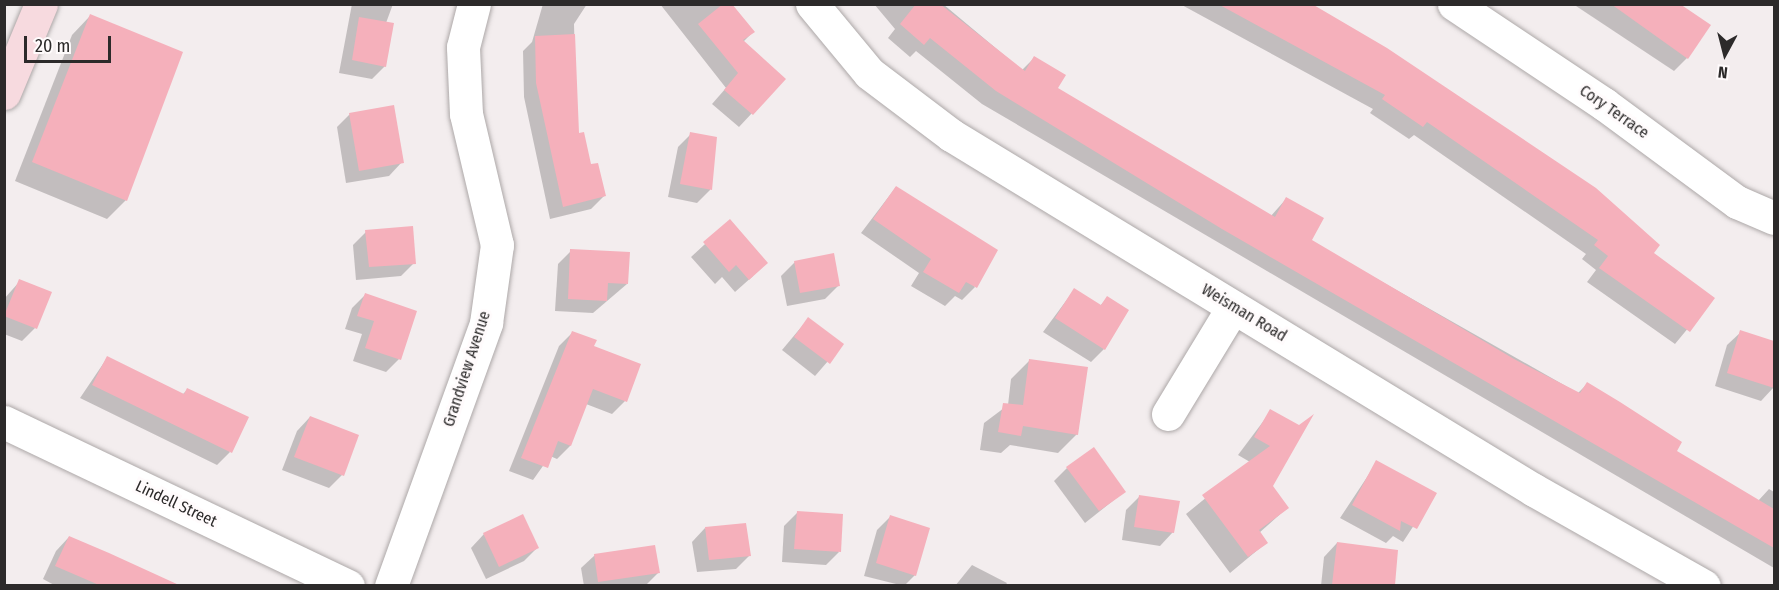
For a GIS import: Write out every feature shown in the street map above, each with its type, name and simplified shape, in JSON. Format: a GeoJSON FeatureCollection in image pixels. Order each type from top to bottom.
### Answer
{"type":"FeatureCollection","features":[{"type":"Feature","properties":{"kind":"main road"},"geometry":{"type":"LineString","coordinates":[[4,93],[41,4]]}},
{"type":"Feature","properties":{"kind":"street","name":"Grandview Avenue"},"geometry":{"type":"LineString","coordinates":[[391,585],[487,312],[497,245],[466,114],[463,47],[474,4]]}},
{"type":"Feature","properties":{"kind":"street","name":"Weisman Road"},"geometry":{"type":"LineString","coordinates":[[812,4],[868,73],[951,135],[1534,490],[1704,585]]}},
{"type":"Feature","properties":{"kind":"street","name":"Cory Terrace"},"geometry":{"type":"LineString","coordinates":[[1454,4],[1604,104],[1737,202],[1774,218]]}},
{"type":"Feature","properties":{"kind":"street"},"geometry":{"type":"LineString","coordinates":[[1168,414],[1233,307]]}},
{"type":"Feature","properties":{"kind":"street","name":"Lindell Street"},"geometry":{"type":"LineString","coordinates":[[4,422],[348,585]]}},
{"type":"Feature","properties":{"kind":"building"},"geometry":{"type":"Polygon","coordinates":[[[723,4],[732,4],[755,32],[743,40],[786,79],[753,115],[724,90],[738,73],[698,24],[723,4]]]}},
{"type":"Feature","properties":{"kind":"building"},"geometry":{"type":"Polygon","coordinates":[[[916,4],[940,4],[1025,71],[1034,56],[1066,75],[1058,88],[1275,217],[1286,197],[1324,218],[1312,240],[1514,359],[1580,393],[1587,382],[1620,402],[1682,442],[1677,451],[1774,509],[1774,548],[1222,229],[996,91],[930,38],[924,45],[900,24],[916,4]]]}},
{"type":"Feature","properties":{"kind":"building"},"geometry":{"type":"Polygon","coordinates":[[[1218,4],[1312,4],[1387,48],[1596,188],[1660,245],[1654,253],[1715,298],[1690,332],[1599,268],[1608,256],[1594,245],[1598,240],[1427,122],[1423,127],[1382,99],[1385,95],[1218,4]]]}},
{"type":"Feature","properties":{"kind":"building"},"geometry":{"type":"Polygon","coordinates":[[[1611,4],[1680,4],[1711,25],[1688,59],[1611,4]]]}},
{"type":"Feature","properties":{"kind":"building"},"geometry":{"type":"Polygon","coordinates":[[[90,14],[183,52],[127,201],[32,162],[90,14]]]}},
{"type":"Feature","properties":{"kind":"building"},"geometry":{"type":"Polygon","coordinates":[[[359,17],[394,23],[386,67],[352,60],[359,17]]]}},
{"type":"Feature","properties":{"kind":"building"},"geometry":{"type":"Polygon","coordinates":[[[575,34],[579,133],[584,132],[591,164],[598,163],[606,196],[563,207],[536,83],[535,36],[575,34]]]}},
{"type":"Feature","properties":{"kind":"building"},"geometry":{"type":"Polygon","coordinates":[[[394,105],[404,163],[359,171],[349,113],[394,105]]]}},
{"type":"Feature","properties":{"kind":"building"},"geometry":{"type":"Polygon","coordinates":[[[690,132],[717,137],[712,190],[680,184],[690,132]]]}},
{"type":"Feature","properties":{"kind":"building"},"geometry":{"type":"Polygon","coordinates":[[[896,186],[998,250],[977,288],[966,282],[959,293],[923,272],[931,259],[873,219],[896,186]]]}},
{"type":"Feature","properties":{"kind":"building"},"geometry":{"type":"Polygon","coordinates":[[[730,219],[768,263],[749,280],[736,265],[729,272],[703,242],[730,219]]]}},
{"type":"Feature","properties":{"kind":"building"},"geometry":{"type":"Polygon","coordinates":[[[413,226],[416,264],[369,267],[365,230],[413,226]]]}},
{"type":"Feature","properties":{"kind":"building"},"geometry":{"type":"Polygon","coordinates":[[[570,249],[630,252],[628,284],[608,283],[607,301],[568,299],[570,249]]]}},
{"type":"Feature","properties":{"kind":"building"},"geometry":{"type":"Polygon","coordinates":[[[834,253],[840,286],[800,293],[794,261],[834,253]]]}},
{"type":"Feature","properties":{"kind":"building"},"geometry":{"type":"Polygon","coordinates":[[[19,279],[52,292],[37,329],[4,316],[19,279]]]}},
{"type":"Feature","properties":{"kind":"building"},"geometry":{"type":"Polygon","coordinates":[[[1074,288],[1101,305],[1107,296],[1129,310],[1105,350],[1055,318],[1074,288]]]}},
{"type":"Feature","properties":{"kind":"building"},"geometry":{"type":"Polygon","coordinates":[[[365,293],[417,311],[401,360],[365,348],[374,321],[357,316],[365,293]]]}},
{"type":"Feature","properties":{"kind":"building"},"geometry":{"type":"Polygon","coordinates":[[[808,317],[844,344],[830,364],[794,337],[808,317]]]}},
{"type":"Feature","properties":{"kind":"building"},"geometry":{"type":"Polygon","coordinates":[[[1740,330],[1774,341],[1774,388],[1727,373],[1740,330]]]}},
{"type":"Feature","properties":{"kind":"building"},"geometry":{"type":"Polygon","coordinates":[[[572,331],[597,340],[594,346],[641,364],[627,402],[593,389],[571,446],[558,441],[548,468],[521,458],[572,331]]]}},
{"type":"Feature","properties":{"kind":"building"},"geometry":{"type":"Polygon","coordinates":[[[107,356],[184,394],[187,388],[249,417],[232,453],[92,385],[107,356]]]}},
{"type":"Feature","properties":{"kind":"building"},"geometry":{"type":"Polygon","coordinates":[[[1029,359],[1088,367],[1078,435],[1023,426],[1021,436],[998,432],[1003,403],[1023,405],[1029,359]]]}},
{"type":"Feature","properties":{"kind":"building"},"geometry":{"type":"Polygon","coordinates":[[[1270,409],[1299,425],[1314,414],[1273,486],[1289,508],[1259,530],[1268,543],[1248,557],[1202,495],[1270,446],[1254,437],[1270,409]]]}},
{"type":"Feature","properties":{"kind":"building"},"geometry":{"type":"Polygon","coordinates":[[[310,416],[359,435],[344,476],[294,457],[310,416]]]}},
{"type":"Feature","properties":{"kind":"building"},"geometry":{"type":"Polygon","coordinates":[[[1094,447],[1126,492],[1099,511],[1066,467],[1094,447]]]}},
{"type":"Feature","properties":{"kind":"building"},"geometry":{"type":"Polygon","coordinates":[[[1376,460],[1437,493],[1417,529],[1401,521],[1400,531],[1352,505],[1376,460]]]}},
{"type":"Feature","properties":{"kind":"building"},"geometry":{"type":"Polygon","coordinates":[[[1139,495],[1180,501],[1174,533],[1134,527],[1139,495]]]}},
{"type":"Feature","properties":{"kind":"building"},"geometry":{"type":"Polygon","coordinates":[[[797,511],[843,514],[841,552],[794,549],[797,511]]]}},
{"type":"Feature","properties":{"kind":"building"},"geometry":{"type":"Polygon","coordinates":[[[523,514],[539,548],[499,567],[483,533],[523,514]]]}},
{"type":"Feature","properties":{"kind":"building"},"geometry":{"type":"Polygon","coordinates":[[[890,515],[930,528],[916,576],[876,563],[890,515]]]}},
{"type":"Feature","properties":{"kind":"building"},"geometry":{"type":"Polygon","coordinates":[[[746,523],[751,556],[709,560],[705,527],[746,523]]]}},
{"type":"Feature","properties":{"kind":"building"},"geometry":{"type":"Polygon","coordinates":[[[69,536],[179,585],[99,585],[55,566],[69,536]]]}},
{"type":"Feature","properties":{"kind":"building"},"geometry":{"type":"Polygon","coordinates":[[[1337,542],[1398,550],[1395,585],[1332,585],[1337,542]]]}},
{"type":"Feature","properties":{"kind":"building"},"geometry":{"type":"Polygon","coordinates":[[[655,545],[660,573],[598,582],[594,554],[655,545]]]}}]}
